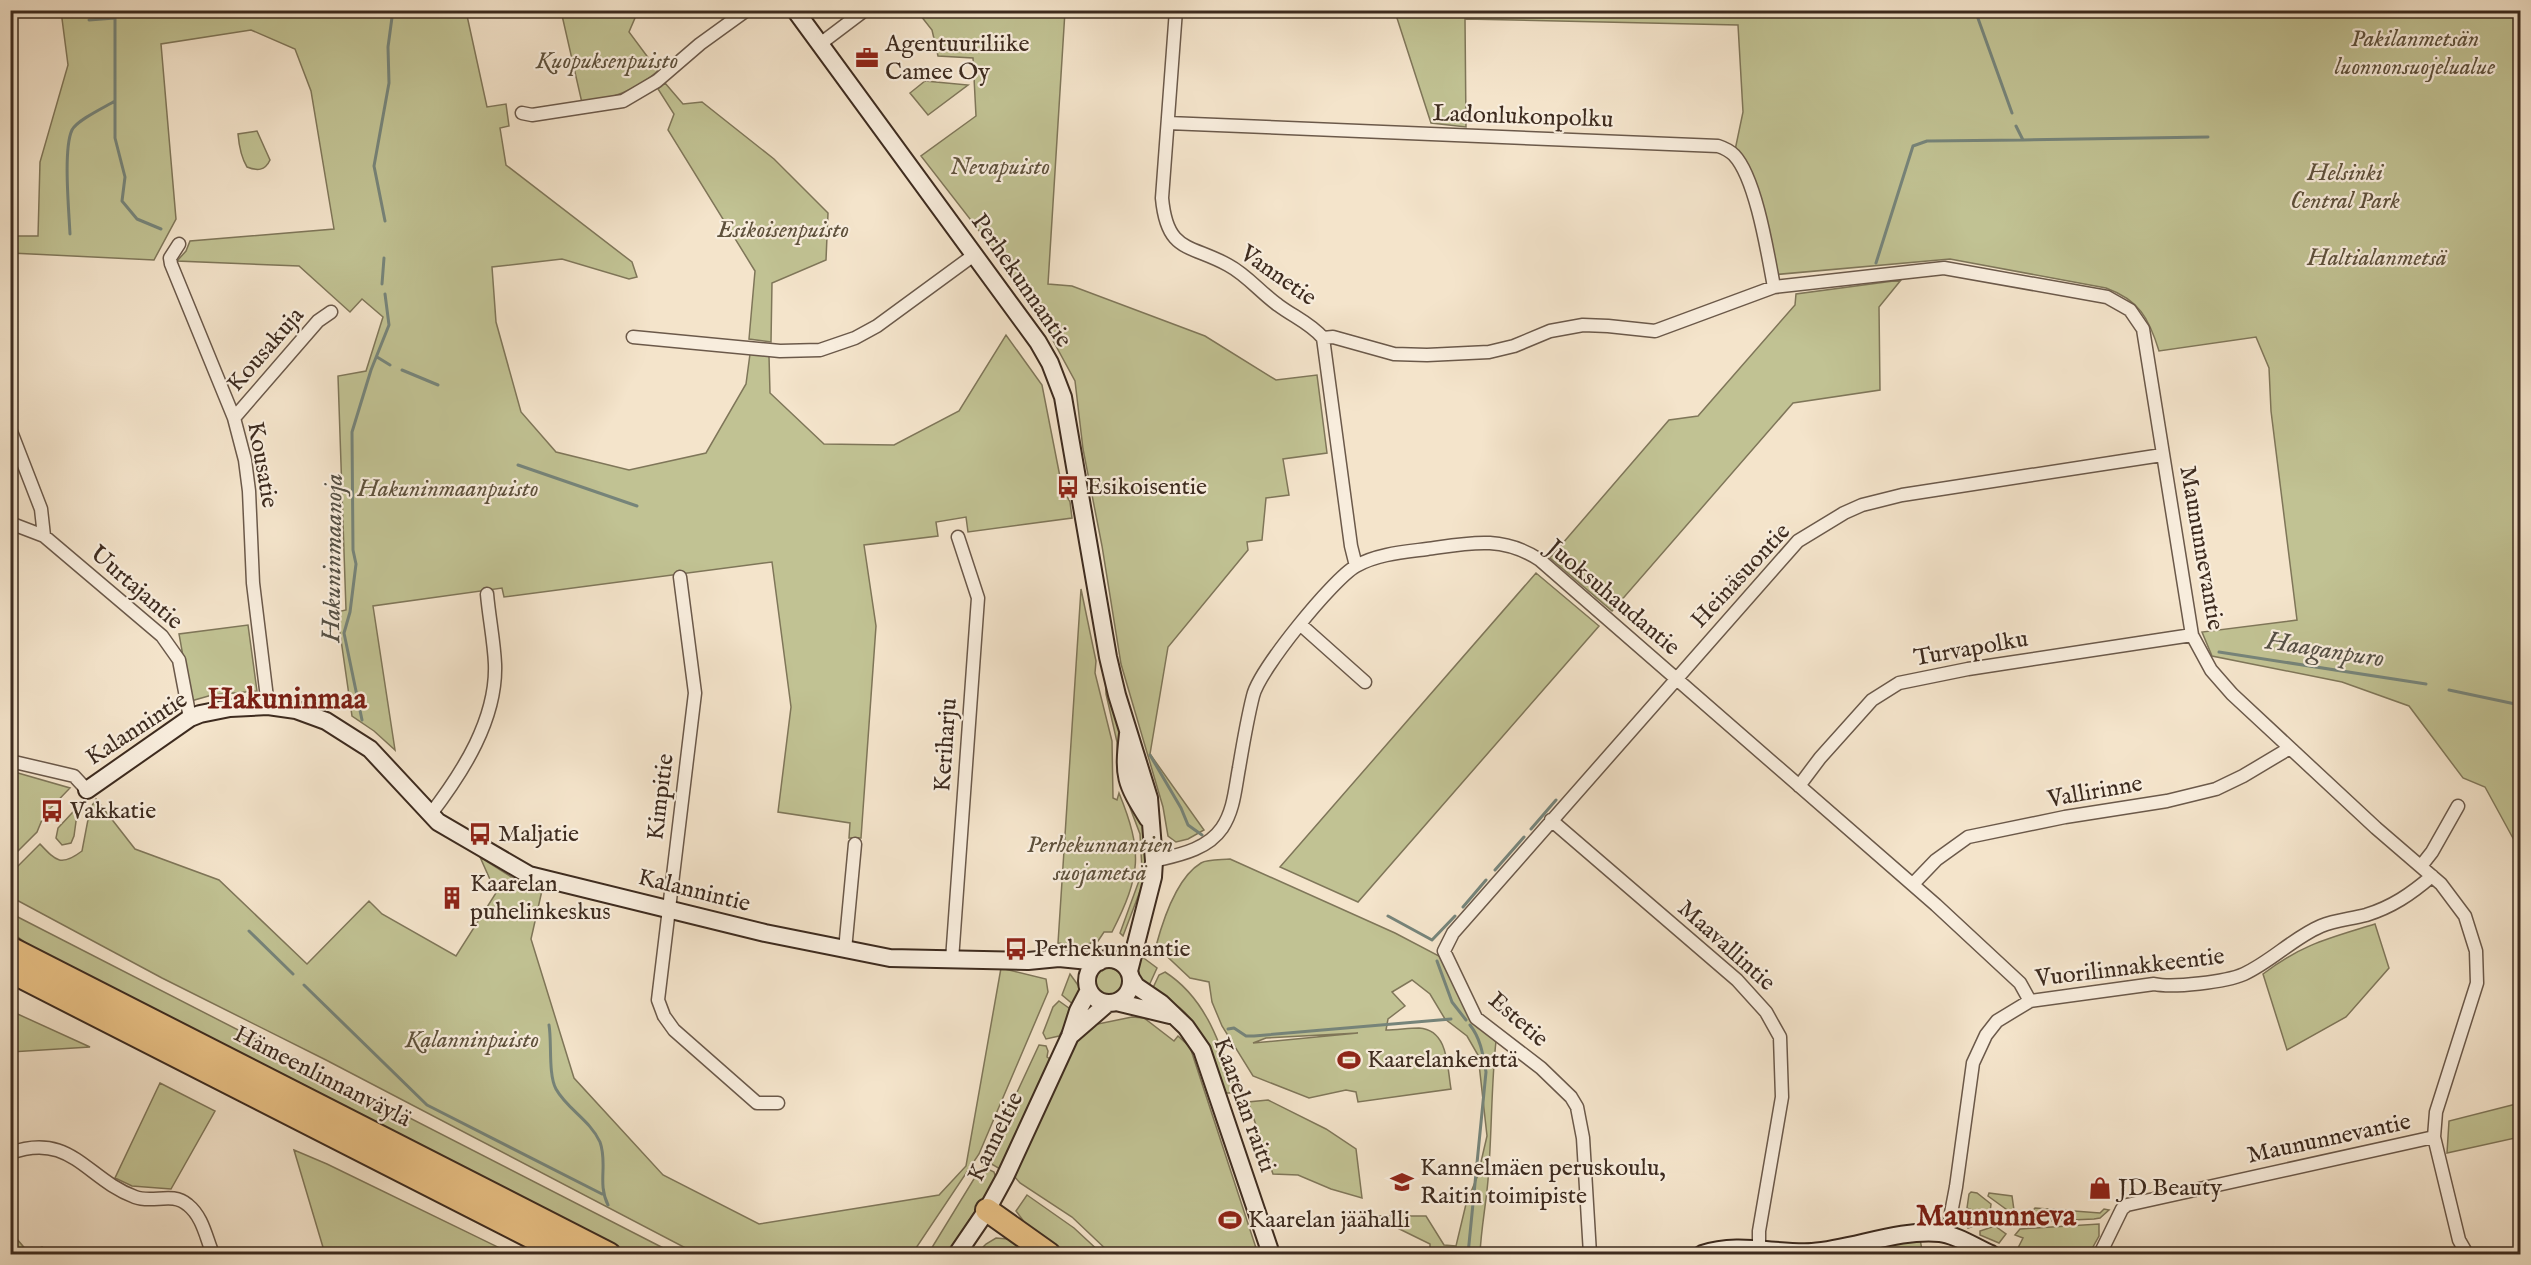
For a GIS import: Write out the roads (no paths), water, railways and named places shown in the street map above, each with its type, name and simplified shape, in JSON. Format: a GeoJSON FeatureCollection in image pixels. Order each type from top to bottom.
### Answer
{"type":"FeatureCollection","features":[{"type":"Feature","properties":{"kind":"highway","name":"Hämeenlinnanväylä"},"geometry":{"type":"LineString","coordinates":[[10,948],[609,1254]]}},
{"type":"Feature","properties":{"kind":"highway","name":"Hämeenlinnanväylä"},"geometry":{"type":"LineString","coordinates":[[10,971],[566,1254]]}},
{"type":"Feature","properties":{"kind":"highway"},"geometry":{"type":"LineString","coordinates":[[987,1210],[1049,1254]]}},
{"type":"Feature","properties":{"kind":"street"},"geometry":{"type":"LineString","coordinates":[[522,113],[532,115],[623,101],[657,81],[700,44],[747,10]]}},
{"type":"Feature","properties":{"kind":"street","name":"Perhekunnantie"},"geometry":{"type":"LineString","coordinates":[[795,10],[1038,342],[1059,385],[1083,506],[1108,657],[1149,798],[1154,861],[1150,893],[1139,922],[1130,975]]}},
{"type":"Feature","properties":{"kind":"street"},"geometry":{"type":"LineString","coordinates":[[820,44],[865,10]]}},
{"type":"Feature","properties":{"kind":"street","name":"Vannetie"},"geometry":{"type":"LineString","coordinates":[[1176,10],[1162,198],[1165,221],[1175,238],[1194,252],[1228,265],[1279,306],[1310,324],[1323,338],[1351,546],[1356,566]]}},
{"type":"Feature","properties":{"kind":"street","name":"Ladonlukonpolku"},"geometry":{"type":"LineString","coordinates":[[1168,123],[1718,146],[1734,155],[1749,184],[1764,236],[1773,287]]}},
{"type":"Feature","properties":{"kind":"street","name":"Kousatie"},"geometry":{"type":"LineString","coordinates":[[179,244],[170,258],[171,264],[234,418],[245,460],[249,490],[253,583],[268,706]]}},
{"type":"Feature","properties":{"kind":"street"},"geometry":{"type":"LineString","coordinates":[[633,337],[780,351],[820,350],[855,338],[877,326],[974,255]]}},
{"type":"Feature","properties":{"kind":"street","name":"Maununnevantie"},"geometry":{"type":"LineString","coordinates":[[1323,338],[1334,337],[1395,354],[1427,356],[1489,352],[1514,346],[1550,331],[1583,325],[1655,331],[1773,287],[1944,268],[2107,297],[2130,310],[2143,329],[2192,634],[2211,670],[2290,748],[2432,876],[2455,900],[2473,936],[2478,967],[2473,999],[2436,1112],[2434,1137],[2127,1204],[2121,1209],[2100,1254]]}},
{"type":"Feature","properties":{"kind":"street","name":"Kousakuja"},"geometry":{"type":"LineString","coordinates":[[234,418],[318,321],[331,312]]}},
{"type":"Feature","properties":{"kind":"street"},"geometry":{"type":"LineString","coordinates":[[10,429],[41,509],[44,536]]}},
{"type":"Feature","properties":{"kind":"street","name":"Heinäsuontie"},"geometry":{"type":"LineString","coordinates":[[1444,951],[1453,933],[1798,541],[1844,513],[1862,505],[1902,495],[2162,455]]}},
{"type":"Feature","properties":{"kind":"street","name":"Uurtajantie"},"geometry":{"type":"LineString","coordinates":[[10,523],[20,524],[44,536],[162,636],[179,660],[190,718]]}},
{"type":"Feature","properties":{"kind":"street","name":"Keriharju"},"geometry":{"type":"LineString","coordinates":[[952,960],[978,598],[958,537]]}},
{"type":"Feature","properties":{"kind":"street","name":"Juoksuhaudantie"},"geometry":{"type":"LineString","coordinates":[[1154,861],[1203,845],[1216,836],[1226,822],[1232,807],[1243,742],[1257,686],[1270,662],[1341,578],[1356,566],[1380,556],[1488,542],[1513,546],[1540,560],[1913,884],[2020,983],[2030,1001]]}},
{"type":"Feature","properties":{"kind":"street","name":"Kimpitie"},"geometry":{"type":"LineString","coordinates":[[680,577],[695,693],[658,993],[664,1016],[674,1030],[757,1103],[778,1103]]}},
{"type":"Feature","properties":{"kind":"street"},"geometry":{"type":"LineString","coordinates":[[430,815],[443,800],[477,740],[488,714],[493,692],[495,664],[487,594]]}},
{"type":"Feature","properties":{"kind":"street"},"geometry":{"type":"LineString","coordinates":[[1301,625],[1365,682]]}},
{"type":"Feature","properties":{"kind":"street","name":"Turvapolku"},"geometry":{"type":"LineString","coordinates":[[1799,786],[1820,758],[1872,700],[1899,683],[1952,671],[2192,634]]}},
{"type":"Feature","properties":{"kind":"street","name":"Kalannintie"},"geometry":{"type":"LineString","coordinates":[[87,790],[190,718],[200,714],[230,708],[268,706],[296,710],[326,721],[361,741],[430,815],[461,837],[529,875],[765,933],[890,958],[1104,960]]}},
{"type":"Feature","properties":{"kind":"street","name":"Vallirinne"},"geometry":{"type":"LineString","coordinates":[[1913,884],[1936,860],[1968,837],[2167,801],[2208,791],[2234,781],[2290,748]]}},
{"type":"Feature","properties":{"kind":"street"},"geometry":{"type":"LineString","coordinates":[[10,761],[74,776],[87,790]]}},
{"type":"Feature","properties":{"kind":"street"},"geometry":{"type":"LineString","coordinates":[[2421,866],[2432,852],[2458,806]]}},
{"type":"Feature","properties":{"kind":"street","name":"Maavallintie"},"geometry":{"type":"LineString","coordinates":[[1551,820],[1737,980],[1766,1012],[1780,1037],[1782,1097],[1767,1178],[1759,1251]]}},
{"type":"Feature","properties":{"kind":"street"},"geometry":{"type":"LineString","coordinates":[[845,950],[855,844]]}},
{"type":"Feature","properties":{"kind":"street","name":"Vuorilinnakkeentie"},"geometry":{"type":"LineString","coordinates":[[1947,1234],[1956,1187],[1973,1063],[1986,1035],[1997,1022],[2030,1001],[2154,984],[2167,987],[2243,974],[2290,946],[2297,939],[2324,925],[2367,915],[2402,901],[2432,876]]}},
{"type":"Feature","properties":{"kind":"street","name":"Perhekunnantie"},"geometry":{"type":"LineString","coordinates":[[1104,960],[1139,922]]}},
{"type":"Feature","properties":{"kind":"street","name":"Estetie"},"geometry":{"type":"LineString","coordinates":[[1444,951],[1476,1018],[1541,1068],[1571,1097],[1576,1107],[1583,1138],[1590,1254]]}},
{"type":"Feature","properties":{"kind":"street"},"geometry":{"type":"LineString","coordinates":[[1112,1002],[1128,993],[1130,975],[1121,963],[1104,960],[1089,971],[1088,985],[1099,1000],[1171,1015]]}},
{"type":"Feature","properties":{"kind":"street","name":"Kalannintie"},"geometry":{"type":"LineString","coordinates":[[1046,961],[1069,969],[1088,985]]}},
{"type":"Feature","properties":{"kind":"street","name":"Kaarelan raitti"},"geometry":{"type":"LineString","coordinates":[[1130,975],[1136,986],[1161,1003],[1186,1027],[1202,1050],[1271,1254]]}},
{"type":"Feature","properties":{"kind":"street","name":"Kanneltie"},"geometry":{"type":"LineString","coordinates":[[957,1254],[987,1210],[1005,1177],[1070,1036],[1088,985]]}},
{"type":"Feature","properties":{"kind":"street","name":"Kanneltie"},"geometry":{"type":"LineString","coordinates":[[1070,1036],[1112,1002]]}},
{"type":"Feature","properties":{"kind":"street"},"geometry":{"type":"LineString","coordinates":[[2434,1137],[2459,1240],[2466,1254]]}},
{"type":"Feature","properties":{"kind":"street"},"geometry":{"type":"LineString","coordinates":[[10,1153],[36,1146],[61,1151],[79,1160],[107,1183],[134,1197],[146,1200],[165,1197],[180,1200],[196,1212],[213,1254]]}},
{"type":"Feature","properties":{"kind":"street"},"geometry":{"type":"LineString","coordinates":[[1702,1254],[1730,1248],[1810,1252],[1918,1234],[1947,1234],[1991,1254]]}},
{"type":"Feature","properties":{"kind":"waterway"},"geometry":{"type":"LineString","coordinates":[[115,10],[115,138],[125,177],[122,201],[137,219],[161,229]]}},
{"type":"Feature","properties":{"kind":"waterway","name":"Hakuninmaanoja"},"geometry":{"type":"LineString","coordinates":[[385,221],[374,166],[389,83],[388,47],[393,10]]}},
{"type":"Feature","properties":{"kind":"waterway"},"geometry":{"type":"LineString","coordinates":[[1975,10],[2012,113]]}},
{"type":"Feature","properties":{"kind":"waterway"},"geometry":{"type":"LineString","coordinates":[[89,20],[115,18]]}},
{"type":"Feature","properties":{"kind":"waterway"},"geometry":{"type":"LineString","coordinates":[[70,234],[67,165],[72,130],[85,118],[115,101]]}},
{"type":"Feature","properties":{"kind":"waterway"},"geometry":{"type":"LineString","coordinates":[[2016,126],[2023,140],[2208,137]]}},
{"type":"Feature","properties":{"kind":"waterway"},"geometry":{"type":"LineString","coordinates":[[1876,263],[1913,146],[1927,141],[2023,140]]}},
{"type":"Feature","properties":{"kind":"waterway","name":"Hakuninmaanoja"},"geometry":{"type":"LineString","coordinates":[[382,284],[384,258]]}},
{"type":"Feature","properties":{"kind":"waterway","name":"Hakuninmaanoja"},"geometry":{"type":"LineString","coordinates":[[362,720],[344,633],[350,612],[356,564],[353,550],[352,432],[371,370],[389,325],[385,294]]}},
{"type":"Feature","properties":{"kind":"waterway"},"geometry":{"type":"LineString","coordinates":[[377,357],[390,365]]}},
{"type":"Feature","properties":{"kind":"waterway"},"geometry":{"type":"LineString","coordinates":[[402,370],[438,385]]}},
{"type":"Feature","properties":{"kind":"waterway"},"geometry":{"type":"LineString","coordinates":[[518,465],[637,506]]}},
{"type":"Feature","properties":{"kind":"waterway","name":"Haaganpuro"},"geometry":{"type":"LineString","coordinates":[[2219,652],[2426,684]]}},
{"type":"Feature","properties":{"kind":"waterway","name":"Haaganpuro"},"geometry":{"type":"LineString","coordinates":[[2449,690],[2520,705]]}},
{"type":"Feature","properties":{"kind":"waterway"},"geometry":{"type":"LineString","coordinates":[[1150,755],[1181,808],[1188,825],[1202,835]]}},
{"type":"Feature","properties":{"kind":"waterway"},"geometry":{"type":"LineString","coordinates":[[1531,829],[1556,800]]}},
{"type":"Feature","properties":{"kind":"waterway"},"geometry":{"type":"LineString","coordinates":[[1495,870],[1524,837]]}},
{"type":"Feature","properties":{"kind":"waterway"},"geometry":{"type":"LineString","coordinates":[[1463,907],[1486,880]]}},
{"type":"Feature","properties":{"kind":"waterway"},"geometry":{"type":"LineString","coordinates":[[1388,916],[1432,940],[1455,916]]}},
{"type":"Feature","properties":{"kind":"waterway"},"geometry":{"type":"LineString","coordinates":[[249,931],[293,974]]}},
{"type":"Feature","properties":{"kind":"waterway"},"geometry":{"type":"LineString","coordinates":[[1437,961],[1452,1002],[1466,1020]]}},
{"type":"Feature","properties":{"kind":"waterway"},"geometry":{"type":"LineString","coordinates":[[304,985],[427,1105],[602,1194]]}},
{"type":"Feature","properties":{"kind":"waterway"},"geometry":{"type":"LineString","coordinates":[[1228,1029],[1234,1028],[1246,1036],[1254,1036],[1451,1019]]}},
{"type":"Feature","properties":{"kind":"waterway","name":"Hakuninmaanoja"},"geometry":{"type":"LineString","coordinates":[[549,1025],[554,1083],[566,1103],[590,1127],[600,1142],[603,1158],[603,1189],[608,1205]]}},
{"type":"Feature","properties":{"kind":"waterway"},"geometry":{"type":"LineString","coordinates":[[1468,1254],[1486,1072],[1483,1053],[1470,1025]]}},
{"type":"Feature","properties":{"kind":"place","name":"Agentuuriliike Camee Oy"},"geometry":{"type":"Point","coordinates":[867,58]}},
{"type":"Feature","properties":{"kind":"place","name":"Esikoisentie"},"geometry":{"type":"Point","coordinates":[1068,487]}},
{"type":"Feature","properties":{"kind":"place","name":"Vakkatie"},"geometry":{"type":"Point","coordinates":[52,811]}},
{"type":"Feature","properties":{"kind":"place","name":"Maljatie"},"geometry":{"type":"Point","coordinates":[480,834]}},
{"type":"Feature","properties":{"kind":"place","name":"Kaarelan puhelinkeskus"},"geometry":{"type":"Point","coordinates":[452,898]}},
{"type":"Feature","properties":{"kind":"place","name":"Perhekunnantie"},"geometry":{"type":"Point","coordinates":[1016,949]}},
{"type":"Feature","properties":{"kind":"place","name":"Kaarelankenttä"},"geometry":{"type":"Point","coordinates":[1349,1060]}},
{"type":"Feature","properties":{"kind":"place","name":"Kannelmäen peruskoulu, Raitin toimipiste"},"geometry":{"type":"Point","coordinates":[1402,1182]}},
{"type":"Feature","properties":{"kind":"place","name":"JD Beauty"},"geometry":{"type":"Point","coordinates":[2100,1188]}},
{"type":"Feature","properties":{"kind":"place","name":"Kaarelan jäähalli"},"geometry":{"type":"Point","coordinates":[1230,1220]}},
{"type":"Feature","properties":{"kind":"district","name":"Hakuninmaa"},"geometry":{"type":"Point","coordinates":[287,700]}},
{"type":"Feature","properties":{"kind":"district","name":"Maununneva"},"geometry":{"type":"Point","coordinates":[1996,1217]}},
{"type":"Feature","properties":{"kind":"park label","name":"Pakilanmetsän luonnonsuojelualue"},"geometry":{"type":"Point","coordinates":[2415,53]}},
{"type":"Feature","properties":{"kind":"park label","name":"Kuopuksenpuisto"},"geometry":{"type":"Point","coordinates":[607,61]}},
{"type":"Feature","properties":{"kind":"park label","name":"Nevapuisto"},"geometry":{"type":"Point","coordinates":[1000,167]}},
{"type":"Feature","properties":{"kind":"park label","name":"Helsinki Central Park"},"geometry":{"type":"Point","coordinates":[2345,187]}},
{"type":"Feature","properties":{"kind":"park label","name":"Esikoisenpuisto"},"geometry":{"type":"Point","coordinates":[783,230]}},
{"type":"Feature","properties":{"kind":"park label","name":"Haltialanmetsä"},"geometry":{"type":"Point","coordinates":[2377,258]}},
{"type":"Feature","properties":{"kind":"park label","name":"Hakuninmaanpuisto"},"geometry":{"type":"Point","coordinates":[448,489]}},
{"type":"Feature","properties":{"kind":"park label","name":"Perhekunnantien suojametsä"},"geometry":{"type":"Point","coordinates":[1100,859]}},
{"type":"Feature","properties":{"kind":"park label","name":"Kalanninpuisto"},"geometry":{"type":"Point","coordinates":[472,1040]}}]}
